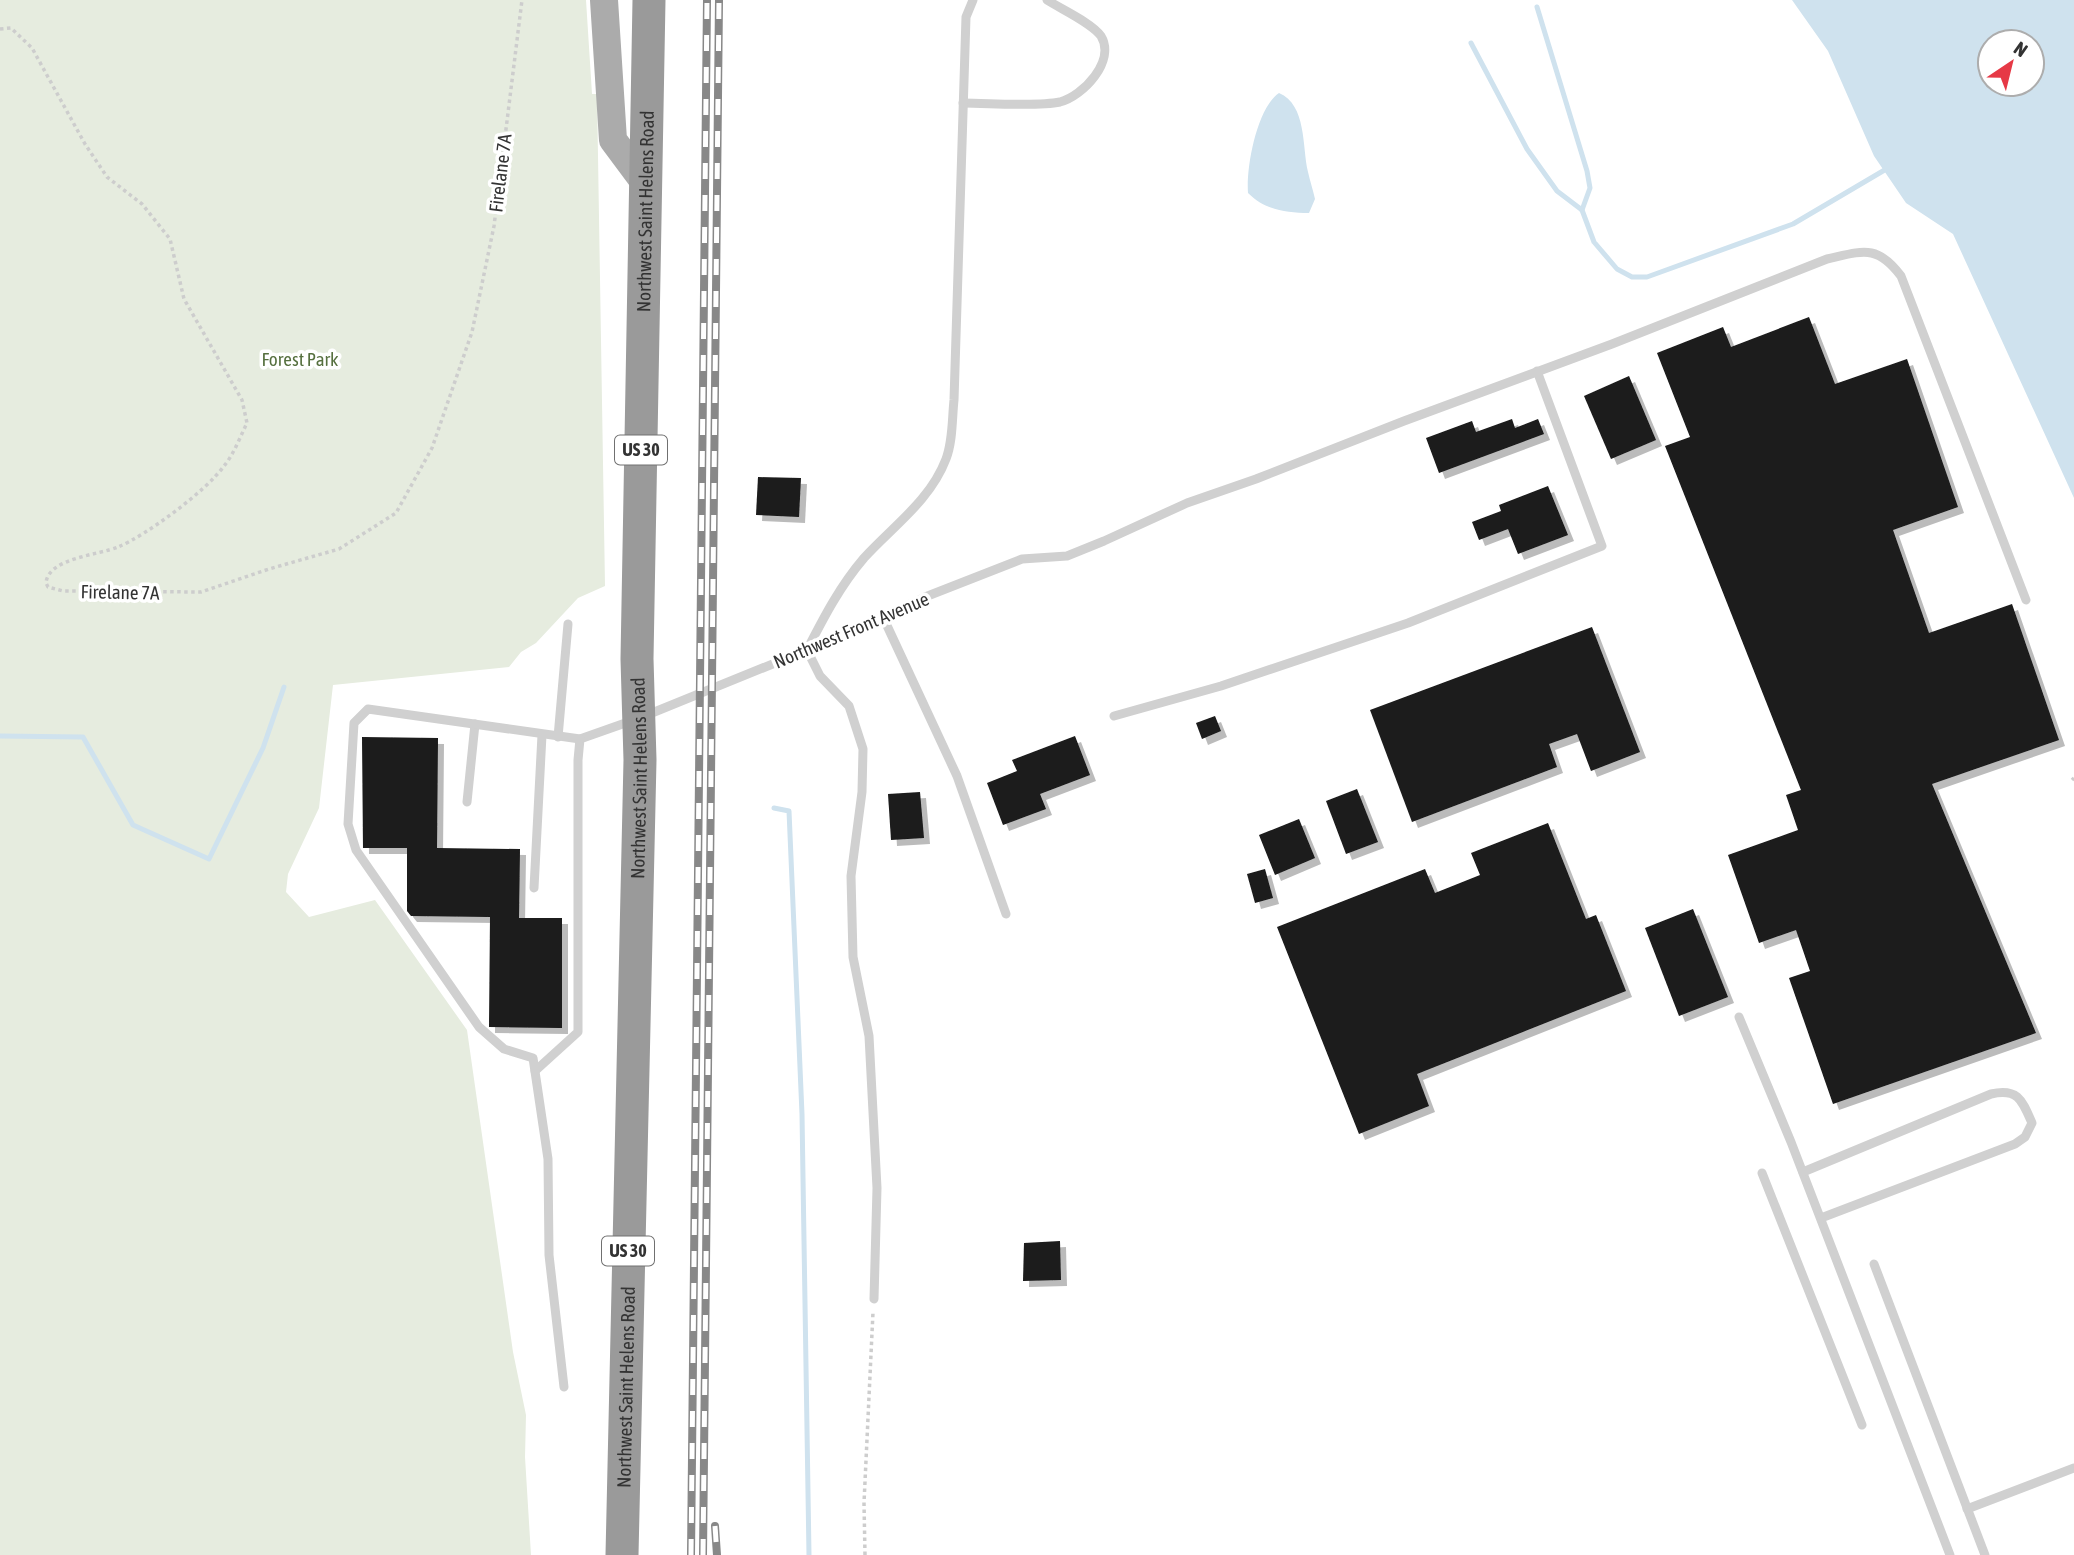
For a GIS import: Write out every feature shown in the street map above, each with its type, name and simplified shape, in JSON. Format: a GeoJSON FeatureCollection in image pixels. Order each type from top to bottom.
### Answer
{"type":"FeatureCollection","features":[{"type":"Feature","properties":{"kind":"highway","name":"Northwest Saint Helens Road"},"geometry":{"type":"LineString","coordinates":[[622,1555],[640,760],[637,659],[649,0]]}},
{"type":"Feature","properties":{"kind":"main road"},"geometry":{"type":"LineString","coordinates":[[604,0],[613,140],[645,183]]}},
{"type":"Feature","properties":{"kind":"lane"},"geometry":{"type":"LineString","coordinates":[[874,1299],[877,1188],[869,1036],[853,957],[851,876],[862,792],[863,749],[849,706],[820,676],[807,650],[834,598],[865,558],[920,502],[938,477],[947,456],[954,400],[966,17],[973,0]]}},
{"type":"Feature","properties":{"kind":"lane"},"geometry":{"type":"LineString","coordinates":[[963,103],[1062,102],[1087,85],[1096,75],[1103,55],[1101,37],[1047,0]]}},
{"type":"Feature","properties":{"kind":"lane","name":"Northwest Front Avenue"},"geometry":{"type":"LineString","coordinates":[[580,739],[807,650],[1022,559],[1067,556],[1187,503],[1256,479],[1827,259],[1857,252],[1874,253],[1888,259],[1901,276],[2026,600]]}},
{"type":"Feature","properties":{"kind":"lane"},"geometry":{"type":"LineString","coordinates":[[1114,716],[1221,686],[1408,623],[1602,546],[1537,371]]}},
{"type":"Feature","properties":{"kind":"lane"},"geometry":{"type":"LineString","coordinates":[[883,617],[957,776],[1006,914]]}},
{"type":"Feature","properties":{"kind":"lane"},"geometry":{"type":"LineString","coordinates":[[558,737],[568,624]]}},
{"type":"Feature","properties":{"kind":"lane"},"geometry":{"type":"LineString","coordinates":[[535,1071],[578,1032],[580,739],[368,709],[355,723],[348,824],[356,850],[479,1027],[504,1049],[533,1058],[548,1159],[549,1255],[564,1387]]}},
{"type":"Feature","properties":{"kind":"lane"},"geometry":{"type":"LineString","coordinates":[[467,802],[475,724]]}},
{"type":"Feature","properties":{"kind":"lane"},"geometry":{"type":"LineString","coordinates":[[534,888],[542,735]]}},
{"type":"Feature","properties":{"kind":"lane"},"geometry":{"type":"LineString","coordinates":[[1739,1017],[1803,1172],[1950,1555]]}},
{"type":"Feature","properties":{"kind":"lane"},"geometry":{"type":"LineString","coordinates":[[1803,1172],[2003,1091],[2014,1094],[2022,1102],[2032,1123],[2025,1137],[2015,1144],[1821,1218]]}},
{"type":"Feature","properties":{"kind":"lane"},"geometry":{"type":"LineString","coordinates":[[1762,1173],[1861,1425]]}},
{"type":"Feature","properties":{"kind":"lane"},"geometry":{"type":"LineString","coordinates":[[1874,1264],[1985,1555]]}},
{"type":"Feature","properties":{"kind":"lane"},"geometry":{"type":"LineString","coordinates":[[1967,1509],[2074,1468]]}},
{"type":"Feature","properties":{"kind":"path","name":"Firelane 7A"},"geometry":{"type":"LineString","coordinates":[[0,29],[11,28],[32,48],[85,144],[107,177],[142,204],[170,239],[184,299],[242,400],[247,423],[224,466],[181,507],[119,547],[61,564],[48,574],[46,583],[48,587],[63,591],[201,592],[339,549],[351,542],[396,513],[432,448],[472,332],[494,226],[522,0]]}},
{"type":"Feature","properties":{"kind":"path"},"geometry":{"type":"LineString","coordinates":[[865,1555],[864,1503],[874,1299]]}},
{"type":"Feature","properties":{"kind":"green space","name":"Forest Park"},"geometry":{"type":"Polygon","coordinates":[[[0,0],[586,0],[592,94],[597,94],[605,586],[578,598],[536,643],[521,652],[509,667],[333,685],[319,808],[288,874],[286,892],[309,917],[375,900],[467,1030],[513,1352],[526,1415],[525,1457],[531,1555],[0,1555],[0,0]]]}},
{"type":"Feature","properties":{"kind":"water"},"geometry":{"type":"Polygon","coordinates":[[[1792,0],[2074,0],[2074,498],[1953,234],[1906,203],[1874,156],[1828,51],[1792,0]]]}},
{"type":"Feature","properties":{"kind":"water"},"geometry":{"type":"Polygon","coordinates":[[[1279,93],[1294,107],[1302,128],[1315,199],[1309,213],[1276,209],[1261,203],[1248,193],[1254,139],[1265,111],[1279,93]]]}},
{"type":"Feature","properties":{"kind":"building"},"geometry":{"type":"Polygon","coordinates":[[[1809,317],[1835,384],[1907,359],[1958,507],[1893,530],[1929,633],[2012,604],[2059,740],[1932,784],[2036,1033],[1833,1104],[1789,978],[1810,971],[1796,930],[1759,943],[1728,855],[1798,830],[1786,795],[1801,790],[1665,446],[1690,437],[1657,353],[1723,327],[1731,347],[1809,317]]]}},
{"type":"Feature","properties":{"kind":"building"},"geometry":{"type":"Polygon","coordinates":[[[1629,376],[1656,440],[1611,459],[1584,396],[1629,376]]]}},
{"type":"Feature","properties":{"kind":"building"},"geometry":{"type":"Polygon","coordinates":[[[1512,419],[1515,428],[1538,419],[1544,434],[1439,473],[1426,438],[1472,421],[1476,432],[1512,419]]]}},
{"type":"Feature","properties":{"kind":"building"},"geometry":{"type":"Polygon","coordinates":[[[758,477],[801,478],[799,517],[756,515],[758,477]]]}},
{"type":"Feature","properties":{"kind":"building"},"geometry":{"type":"Polygon","coordinates":[[[1548,486],[1568,535],[1518,554],[1508,529],[1479,540],[1472,522],[1501,511],[1499,505],[1548,486]]]}},
{"type":"Feature","properties":{"kind":"building"},"geometry":{"type":"Polygon","coordinates":[[[1592,627],[1640,752],[1591,771],[1577,734],[1549,744],[1557,767],[1412,822],[1370,710],[1592,627]]]}},
{"type":"Feature","properties":{"kind":"building"},"geometry":{"type":"Polygon","coordinates":[[[1215,716],[1221,731],[1202,739],[1196,723],[1215,716]]]}},
{"type":"Feature","properties":{"kind":"building"},"geometry":{"type":"Polygon","coordinates":[[[1075,736],[1090,775],[1040,794],[1046,809],[1003,825],[987,783],[1017,771],[1012,760],[1075,736]]]}},
{"type":"Feature","properties":{"kind":"building"},"geometry":{"type":"Polygon","coordinates":[[[362,737],[438,738],[437,848],[520,849],[519,918],[562,918],[562,1028],[489,1027],[490,917],[411,916],[407,911],[407,848],[363,848],[362,737]]]}},
{"type":"Feature","properties":{"kind":"building"},"geometry":{"type":"Polygon","coordinates":[[[1357,789],[1378,842],[1346,854],[1326,801],[1357,789]]]}},
{"type":"Feature","properties":{"kind":"building"},"geometry":{"type":"Polygon","coordinates":[[[920,792],[924,838],[891,840],[888,794],[920,792]]]}},
{"type":"Feature","properties":{"kind":"building"},"geometry":{"type":"Polygon","coordinates":[[[1299,819],[1315,858],[1275,875],[1259,835],[1299,819]]]}},
{"type":"Feature","properties":{"kind":"building"},"geometry":{"type":"Polygon","coordinates":[[[1548,823],[1586,919],[1596,915],[1626,991],[1417,1074],[1429,1106],[1359,1134],[1277,927],[1425,869],[1435,893],[1480,875],[1471,853],[1548,823]]]}},
{"type":"Feature","properties":{"kind":"building"},"geometry":{"type":"Polygon","coordinates":[[[1265,869],[1273,898],[1255,903],[1247,874],[1265,869]]]}},
{"type":"Feature","properties":{"kind":"building"},"geometry":{"type":"Polygon","coordinates":[[[1693,909],[1728,997],[1679,1016],[1645,928],[1693,909]]]}},
{"type":"Feature","properties":{"kind":"building"},"geometry":{"type":"Polygon","coordinates":[[[1060,1241],[1061,1280],[1023,1281],[1024,1243],[1060,1241]]]}},
{"type":"Feature","properties":{"kind":"waterway"},"geometry":{"type":"LineString","coordinates":[[1537,7],[1587,171],[1590,188],[1582,210]]}},
{"type":"Feature","properties":{"kind":"waterway"},"geometry":{"type":"LineString","coordinates":[[1471,43],[1527,149],[1557,191],[1582,210],[1594,242],[1617,269],[1632,277],[1647,277],[1793,224],[1888,168]]}},
{"type":"Feature","properties":{"kind":"waterway"},"geometry":{"type":"LineString","coordinates":[[0,736],[83,737],[133,825],[209,859],[263,748],[284,687]]}},
{"type":"Feature","properties":{"kind":"waterway"},"geometry":{"type":"LineString","coordinates":[[774,808],[789,811],[802,1114],[809,1555]]}},
{"type":"Feature","properties":{"kind":"railway"},"geometry":{"type":"LineString","coordinates":[[691,1555],[707,0]]}},
{"type":"Feature","properties":{"kind":"railway"},"geometry":{"type":"LineString","coordinates":[[703,1555],[719,0]]}},
{"type":"Feature","properties":{"kind":"railway"},"geometry":{"type":"LineString","coordinates":[[715,1526],[717,1555]]}}]}
